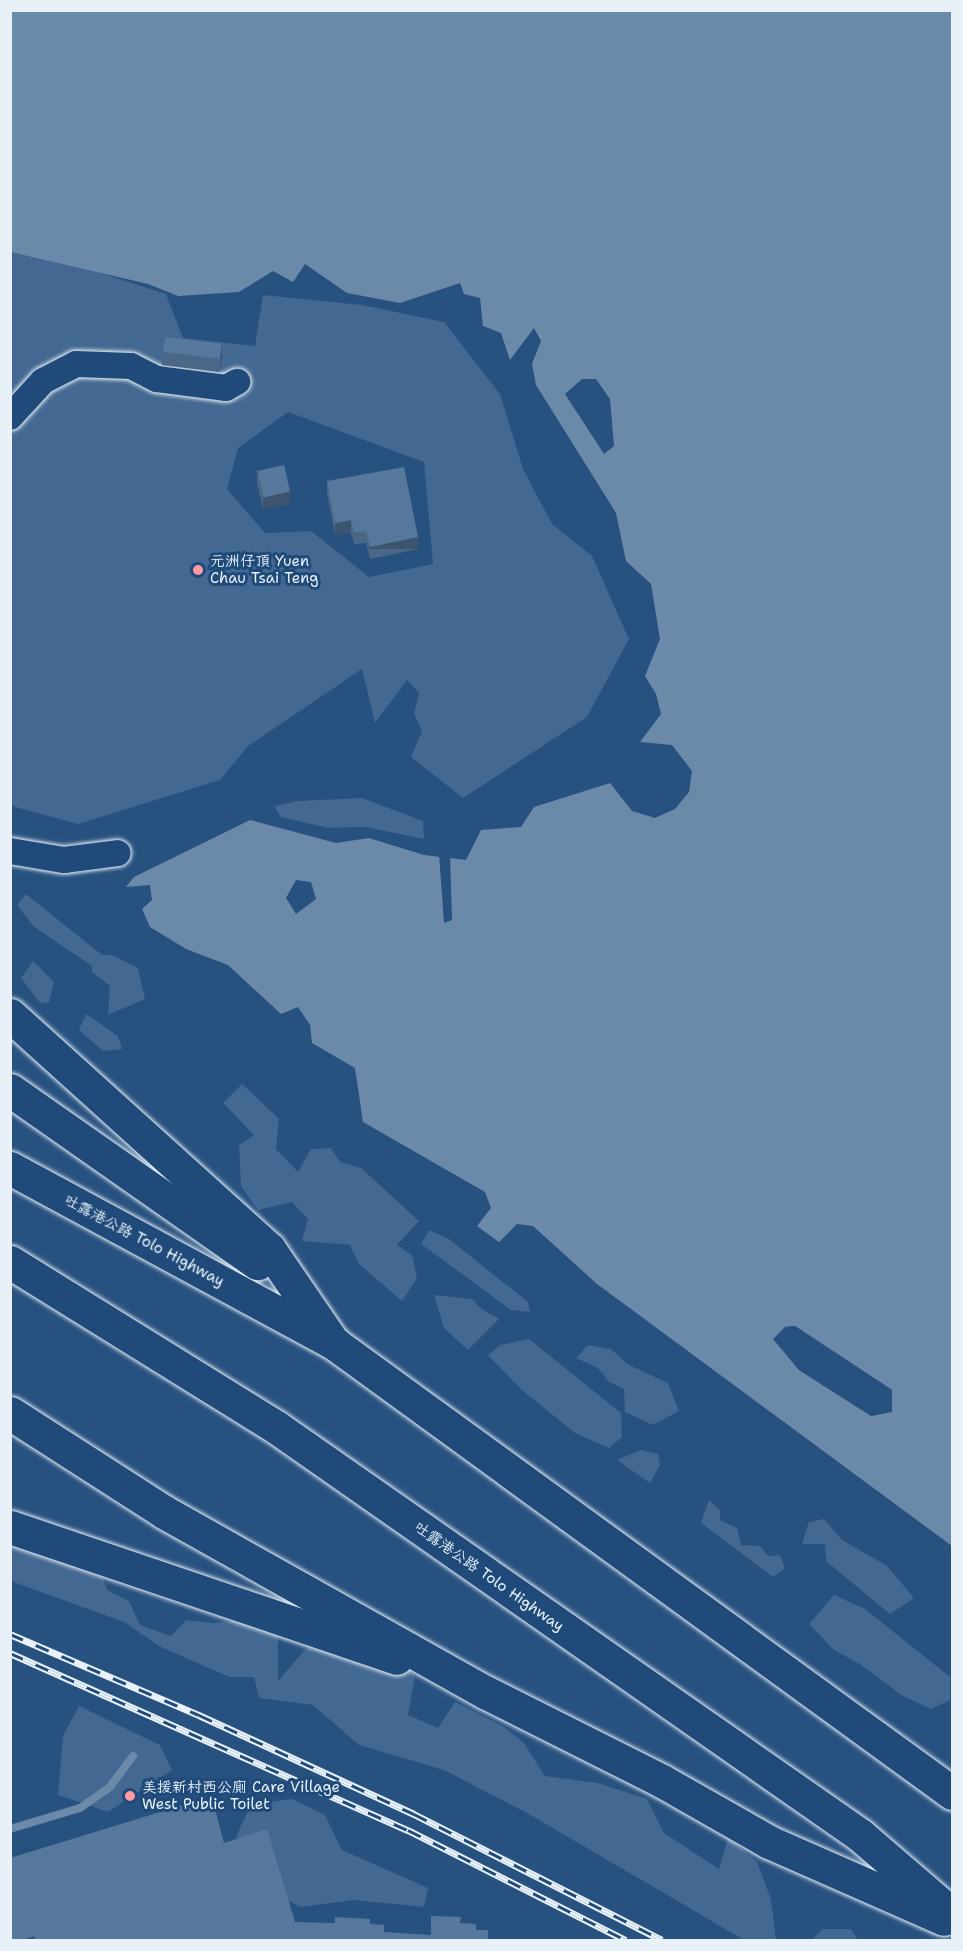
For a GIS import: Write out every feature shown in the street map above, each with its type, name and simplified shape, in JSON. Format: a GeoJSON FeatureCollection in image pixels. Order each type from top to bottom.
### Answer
{"type":"FeatureCollection","features":[{"type":"Feature","properties":{"kind":"highway"},"geometry":{"type":"LineString","coordinates":[[10,1015],[269,1249],[335,1344]]}},
{"type":"Feature","properties":{"kind":"highway"},"geometry":{"type":"LineString","coordinates":[[10,1090],[302,1295]]}},
{"type":"Feature","properties":{"kind":"highway","name":"吐露港公路 Tolo Highway"},"geometry":{"type":"LineString","coordinates":[[10,1168],[335,1344],[952,1794]]}},
{"type":"Feature","properties":{"kind":"highway","name":"吐露港公路 Tolo Highway"},"geometry":{"type":"LineString","coordinates":[[10,1262],[276,1427],[860,1835],[952,1914]]}},
{"type":"Feature","properties":{"kind":"highway"},"geometry":{"type":"LineString","coordinates":[[10,1413],[164,1512],[487,1693],[662,1782],[769,1842],[952,1923]]}},
{"type":"Feature","properties":{"kind":"highway"},"geometry":{"type":"LineString","coordinates":[[10,1527],[174,1580],[487,1693]]}},
{"type":"Feature","properties":{"kind":"street"},"geometry":{"type":"LineString","coordinates":[[10,417],[43,381],[76,364],[131,366],[157,379],[226,388],[237,382]]}},
{"type":"Feature","properties":{"kind":"street"},"geometry":{"type":"LineString","coordinates":[[10,851],[64,860],[118,853]]}},
{"type":"Feature","properties":{"kind":"shaded area"},"geometry":{"type":"Polygon","coordinates":[[[11,11],[952,11],[952,1546],[597,1284],[533,1226],[517,1224],[499,1242],[477,1226],[491,1208],[485,1192],[363,1122],[355,1068],[312,1043],[310,1025],[298,1007],[281,1014],[228,965],[186,949],[150,927],[142,909],[152,900],[150,885],[126,887],[134,877],[250,820],[336,843],[369,838],[424,855],[466,860],[481,830],[521,827],[534,807],[610,783],[632,811],[655,818],[675,809],[689,792],[692,771],[672,745],[640,742],[661,714],[656,694],[645,676],[660,639],[651,584],[626,561],[616,513],[536,385],[532,364],[541,341],[534,328],[510,360],[501,333],[483,326],[480,298],[464,294],[460,283],[400,303],[347,293],[305,264],[293,282],[273,271],[239,292],[178,296],[148,284],[11,252],[11,11]],[[582,379],[565,394],[604,454],[614,446],[610,399],[596,379],[582,379]],[[296,880],[286,898],[296,914],[316,899],[311,882],[296,880]],[[795,1326],[785,1327],[774,1339],[799,1370],[871,1416],[892,1411],[892,1390],[795,1326]]]}},
{"type":"Feature","properties":{"kind":"shaded area"},"geometry":{"type":"Polygon","coordinates":[[[10,244],[166,294],[183,338],[255,346],[263,295],[362,305],[444,322],[500,394],[523,469],[552,524],[592,556],[629,639],[587,717],[463,798],[411,757],[422,731],[414,714],[419,693],[407,680],[375,723],[362,669],[248,746],[220,780],[78,824],[15,807],[10,803],[10,244]],[[288,412],[238,448],[227,489],[265,533],[311,531],[369,577],[433,564],[424,462],[288,412]]]}},
{"type":"Feature","properties":{"kind":"shaded area"},"geometry":{"type":"Polygon","coordinates":[[[362,798],[423,821],[424,839],[366,827],[328,828],[281,817],[274,806],[298,801],[362,798]]]}},
{"type":"Feature","properties":{"kind":"shaded area"},"geometry":{"type":"Polygon","coordinates":[[[26,894],[102,955],[112,955],[138,968],[145,999],[108,1015],[110,986],[92,972],[92,966],[33,926],[17,905],[26,894]]]}},
{"type":"Feature","properties":{"kind":"shaded area"},"geometry":{"type":"Polygon","coordinates":[[[33,961],[54,982],[49,1002],[40,1003],[21,978],[33,961]]]}},
{"type":"Feature","properties":{"kind":"shaded area"},"geometry":{"type":"Polygon","coordinates":[[[86,1014],[118,1036],[122,1049],[103,1051],[79,1030],[86,1014]]]}},
{"type":"Feature","properties":{"kind":"shaded area"},"geometry":{"type":"Polygon","coordinates":[[[242,1084],[279,1119],[276,1149],[298,1172],[311,1149],[331,1148],[340,1162],[361,1168],[419,1221],[397,1245],[412,1255],[417,1278],[402,1301],[359,1264],[350,1245],[302,1241],[308,1219],[292,1202],[258,1210],[241,1186],[239,1145],[254,1135],[223,1103],[242,1084]]]}},
{"type":"Feature","properties":{"kind":"shaded area"},"geometry":{"type":"Polygon","coordinates":[[[429,1230],[449,1239],[528,1302],[530,1312],[511,1310],[421,1244],[429,1230]]]}},
{"type":"Feature","properties":{"kind":"shaded area"},"geometry":{"type":"Polygon","coordinates":[[[434,1295],[472,1299],[480,1308],[499,1319],[468,1350],[444,1328],[434,1295]]]}},
{"type":"Feature","properties":{"kind":"shaded area"},"geometry":{"type":"Polygon","coordinates":[[[529,1339],[621,1413],[622,1437],[609,1448],[575,1433],[522,1390],[488,1355],[500,1345],[529,1339]]]}},
{"type":"Feature","properties":{"kind":"shaded area"},"geometry":{"type":"Polygon","coordinates":[[[588,1345],[611,1349],[627,1364],[668,1383],[679,1411],[653,1425],[625,1412],[624,1389],[609,1382],[598,1368],[576,1358],[588,1345]]]}},
{"type":"Feature","properties":{"kind":"shaded area"},"geometry":{"type":"Polygon","coordinates":[[[641,1450],[658,1454],[660,1465],[650,1483],[617,1460],[641,1450]]]}},
{"type":"Feature","properties":{"kind":"shaded area"},"geometry":{"type":"Polygon","coordinates":[[[709,1500],[720,1510],[720,1520],[737,1528],[741,1545],[760,1546],[768,1556],[780,1555],[785,1568],[773,1577],[701,1523],[709,1500]]]}},
{"type":"Feature","properties":{"kind":"shaded area"},"geometry":{"type":"Polygon","coordinates":[[[824,1519],[842,1540],[887,1566],[914,1598],[890,1614],[826,1561],[825,1544],[802,1544],[809,1522],[824,1519]]]}},
{"type":"Feature","properties":{"kind":"shaded area"},"geometry":{"type":"Polygon","coordinates":[[[11,1538],[22,1549],[50,1559],[83,1557],[101,1573],[107,1590],[129,1601],[140,1625],[171,1636],[186,1620],[213,1623],[278,1617],[278,1681],[309,1645],[407,1669],[415,1676],[408,1715],[438,1728],[455,1702],[504,1727],[524,1743],[545,1776],[598,1783],[647,1799],[664,1833],[719,1869],[728,1838],[757,1862],[771,1899],[776,1940],[744,1940],[527,1813],[444,1770],[359,1745],[313,1705],[259,1698],[254,1677],[229,1677],[159,1646],[124,1622],[16,1583],[11,1580],[11,1538]]]}},
{"type":"Feature","properties":{"kind":"shaded area"},"geometry":{"type":"Polygon","coordinates":[[[834,1595],[865,1609],[950,1677],[950,1700],[931,1709],[903,1696],[860,1664],[834,1650],[809,1624],[834,1595]]]}},
{"type":"Feature","properties":{"kind":"shaded area"},"geometry":{"type":"Polygon","coordinates":[[[79,1706],[160,1745],[172,1770],[108,1812],[58,1795],[63,1736],[79,1706]]]}},
{"type":"Feature","properties":{"kind":"shaded area"},"geometry":{"type":"Polygon","coordinates":[[[292,1799],[325,1815],[342,1850],[428,1888],[424,1907],[354,1900],[301,1907],[265,1889],[236,1837],[251,1804],[292,1799]]]}},
{"type":"Feature","properties":{"kind":"shaded area"},"geometry":{"type":"Polygon","coordinates":[[[822,1929],[851,1929],[858,1940],[812,1940],[822,1929]]]}},
{"type":"Feature","properties":{"kind":"pier"},"geometry":{"type":"Polygon","coordinates":[[[439,854],[450,855],[452,920],[444,923],[439,854]]]}},
{"type":"Feature","properties":{"kind":"pier"},"geometry":{"type":"Polygon","coordinates":[[[795,1326],[892,1390],[892,1412],[872,1416],[799,1370],[773,1339],[785,1327],[795,1326]],[[794,1329],[786,1330],[777,1339],[801,1368],[872,1413],[890,1409],[889,1392],[794,1329]]]}},
{"type":"Feature","properties":{"kind":"building"},"geometry":{"type":"Polygon","coordinates":[[[165,337],[222,344],[220,359],[163,352],[165,337]]]}},
{"type":"Feature","properties":{"kind":"building"},"geometry":{"type":"Polygon","coordinates":[[[284,465],[290,491],[264,497],[258,471],[284,465]]]}},
{"type":"Feature","properties":{"kind":"building"},"geometry":{"type":"Polygon","coordinates":[[[404,467],[418,537],[370,547],[366,531],[354,532],[351,520],[335,523],[327,481],[404,467]]]}},
{"type":"Feature","properties":{"kind":"building"},"geometry":{"type":"Polygon","coordinates":[[[206,1798],[207,1804],[213,1802],[224,1843],[267,1829],[295,1922],[335,1923],[335,1917],[370,1919],[370,1924],[384,1925],[384,1932],[431,1935],[431,1916],[461,1917],[460,1923],[476,1924],[476,1930],[488,1930],[488,1941],[36,1941],[34,1936],[19,1941],[10,1941],[10,1858],[206,1798]]]}},
{"type":"Feature","properties":{"kind":"waterway"},"geometry":{"type":"LineString","coordinates":[[10,1829],[80,1808],[109,1788],[133,1756]]}},
{"type":"Feature","properties":{"kind":"railway"},"geometry":{"type":"LineString","coordinates":[[10,1634],[199,1715],[414,1814],[662,1940]]}},
{"type":"Feature","properties":{"kind":"railway"},"geometry":{"type":"LineString","coordinates":[[10,1653],[408,1830],[626,1940]]}},
{"type":"Feature","properties":{"kind":"place","name":"元洲仔頂 Yuen Chau Tsai Teng"},"geometry":{"type":"Point","coordinates":[198,570]}},
{"type":"Feature","properties":{"kind":"place","name":"美援新村西公廁 Care Village West Public Toilet"},"geometry":{"type":"Point","coordinates":[130,1796]}}]}
